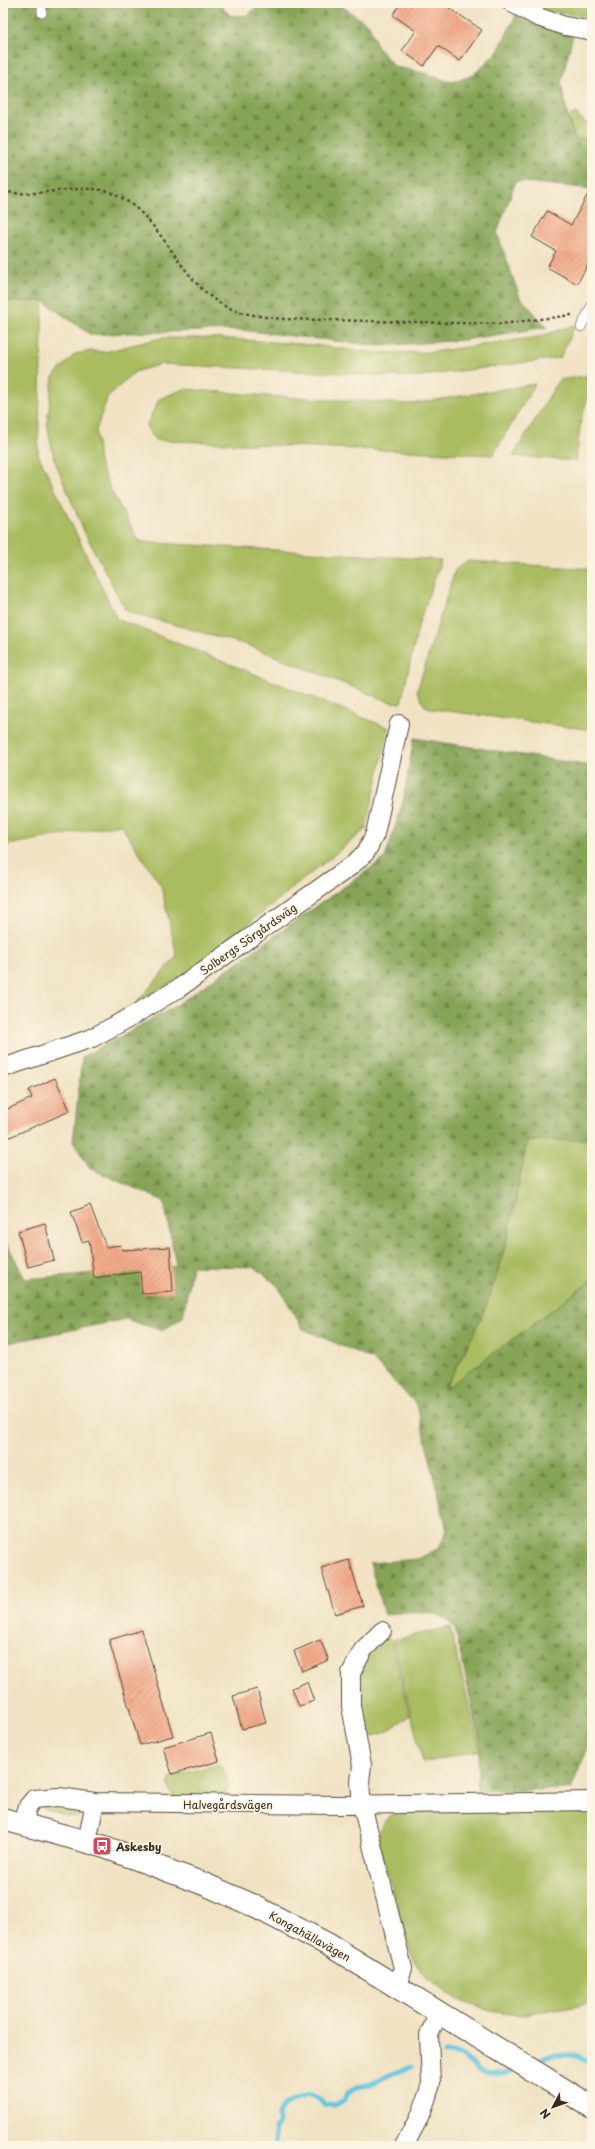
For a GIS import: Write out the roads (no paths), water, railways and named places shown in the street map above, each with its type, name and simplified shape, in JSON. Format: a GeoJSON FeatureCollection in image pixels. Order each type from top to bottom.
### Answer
{"type":"FeatureCollection","features":[{"type":"Feature","properties":{"kind":"street"},"geometry":{"type":"LineString","coordinates":[[512,3],[538,17],[565,26],[592,31]]}},
{"type":"Feature","properties":{"kind":"street","name":"Solbergs Sörgårdsväg"},"geometry":{"type":"LineString","coordinates":[[3,1068],[92,1038],[134,1015],[179,988],[351,866],[366,852],[375,834],[400,724]]}},
{"type":"Feature","properties":{"kind":"street"},"geometry":{"type":"LineString","coordinates":[[382,1631],[363,1650],[351,1673],[351,1706],[362,1765],[360,1782],[362,1805],[403,1968],[397,1986]]}},
{"type":"Feature","properties":{"kind":"street","name":"Halvegårdsvägen"},"geometry":{"type":"LineString","coordinates":[[13,1821],[34,1799],[59,1797],[95,1802],[362,1805],[592,1801]]}},
{"type":"Feature","properties":{"kind":"street"},"geometry":{"type":"LineString","coordinates":[[87,1842],[95,1802]]}},
{"type":"Feature","properties":{"kind":"street","name":"Kongahällavägen"},"geometry":{"type":"LineString","coordinates":[[13,1821],[87,1842],[167,1869],[250,1904],[329,1945],[592,2107]]}},
{"type":"Feature","properties":{"kind":"street"},"geometry":{"type":"LineString","coordinates":[[404,2146],[422,2112],[429,2092],[432,2067],[429,2035],[439,2012]]}},
{"type":"Feature","properties":{"kind":"lane"},"geometry":{"type":"LineString","coordinates":[[42,3],[42,13]]}},
{"type":"Feature","properties":{"kind":"lane"},"geometry":{"type":"LineString","coordinates":[[581,327],[592,306]]}},
{"type":"Feature","properties":{"kind":"waterway"},"geometry":{"type":"LineString","coordinates":[[444,2054],[451,2053],[460,2055],[482,2072],[490,2074],[510,2072]]}},
{"type":"Feature","properties":{"kind":"waterway"},"geometry":{"type":"LineString","coordinates":[[540,2059],[571,2054],[592,2062]]}},
{"type":"Feature","properties":{"kind":"waterway"},"geometry":{"type":"LineString","coordinates":[[276,2146],[275,2128],[279,2123],[278,2115],[284,2105],[292,2100],[311,2095],[320,2099],[325,2105],[335,2105],[344,2100],[348,2093],[358,2087],[369,2085],[389,2075],[411,2067]]}},
{"type":"Feature","properties":{"kind":"place","name":"Askesby"},"geometry":{"type":"Point","coordinates":[102,1846]}}]}
